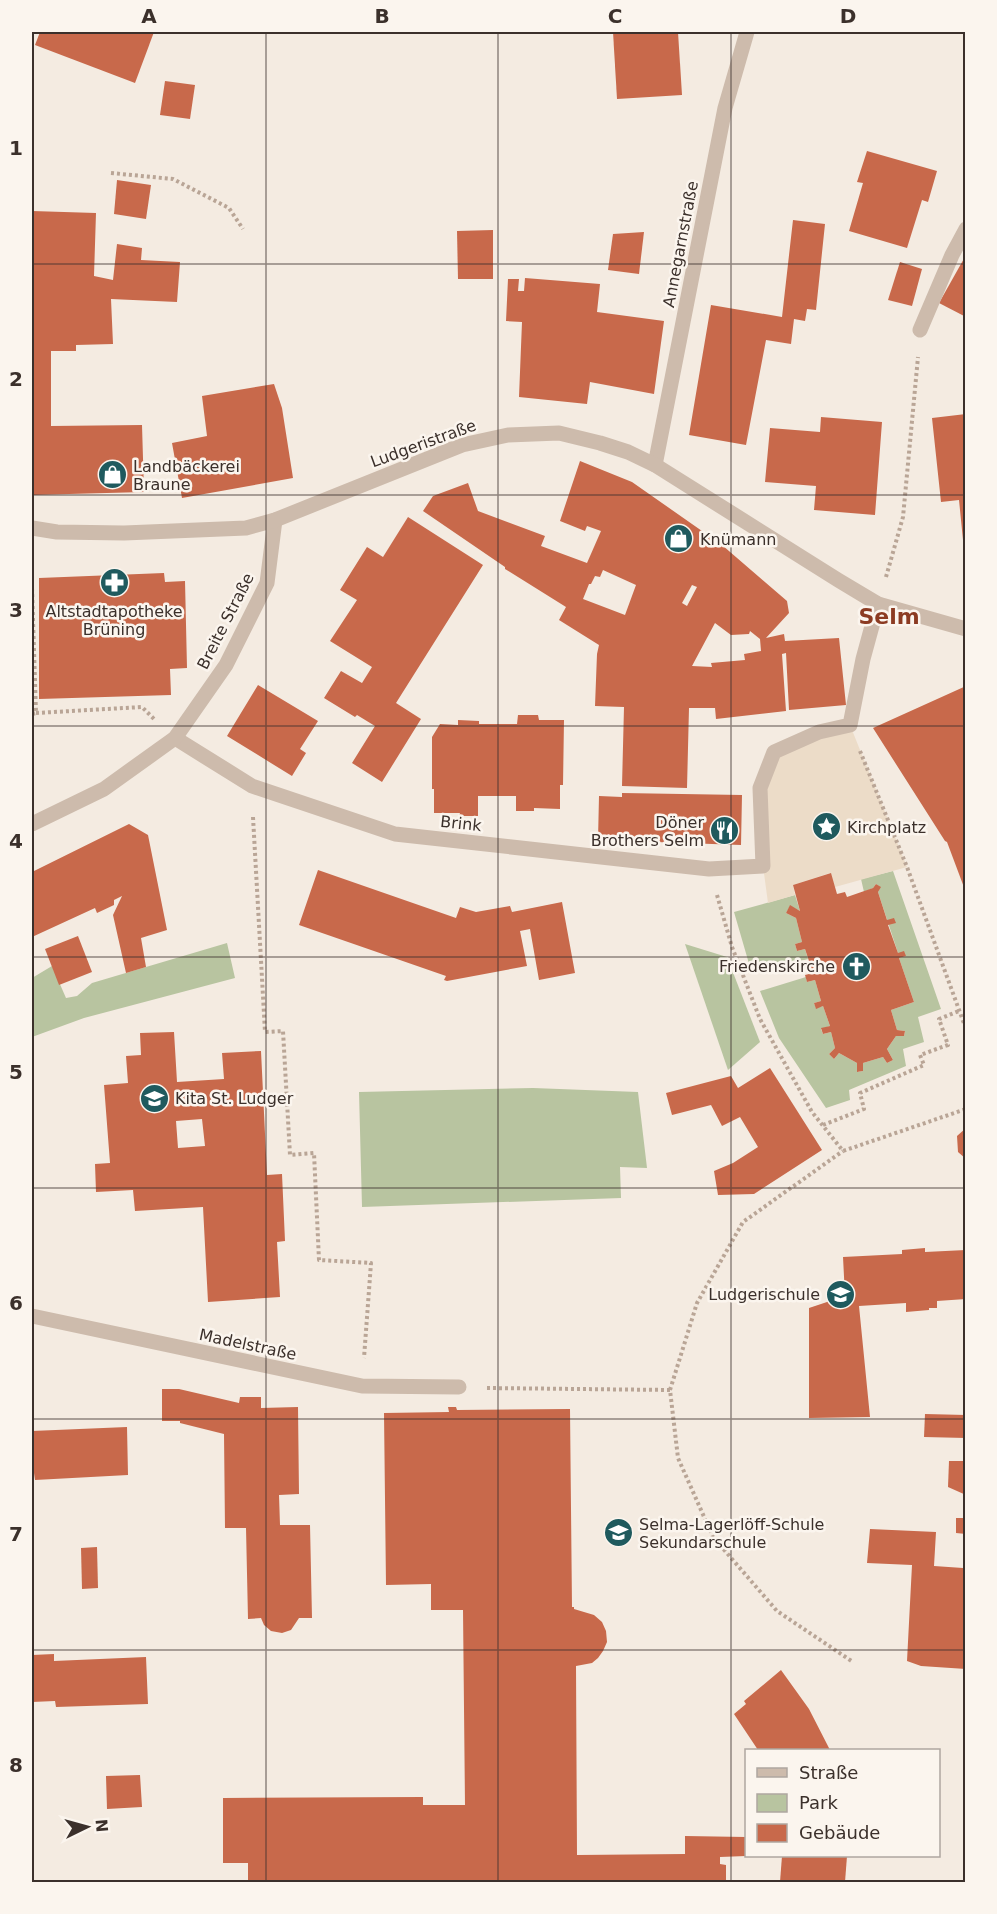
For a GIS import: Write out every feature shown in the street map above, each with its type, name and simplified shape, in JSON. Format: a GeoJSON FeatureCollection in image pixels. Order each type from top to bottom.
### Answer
{"type":"FeatureCollection","features":[{"type":"Feature","properties":{"kind":"street","name":"Annegarnstraße"},"geometry":{"type":"LineString","coordinates":[[655,465],[725,108],[747,32]]}},
{"type":"Feature","properties":{"kind":"street"},"geometry":{"type":"LineString","coordinates":[[920,330],[952,255],[966,229]]}},
{"type":"Feature","properties":{"kind":"street","name":"Ludgeristraße"},"geometry":{"type":"LineString","coordinates":[[32,528],[57,532],[124,533],[246,528],[275,520],[462,445],[508,435],[559,433],[628,452],[655,465],[878,604],[966,629]]}},
{"type":"Feature","properties":{"kind":"street","name":"Breite Straße"},"geometry":{"type":"LineString","coordinates":[[32,824],[104,789],[175,738],[226,665],[267,583],[275,520]]}},
{"type":"Feature","properties":{"kind":"street"},"geometry":{"type":"LineString","coordinates":[[850,725],[863,659],[878,604]]}},
{"type":"Feature","properties":{"kind":"street","name":"Brink"},"geometry":{"type":"LineString","coordinates":[[175,738],[252,786],[395,834],[709,869],[763,866],[760,788],[774,752],[819,732],[850,725]]}},
{"type":"Feature","properties":{"kind":"street","name":"Madelstraße"},"geometry":{"type":"LineString","coordinates":[[32,1316],[362,1386],[459,1387]]}},
{"type":"Feature","properties":{"kind":"path"},"geometry":{"type":"LineString","coordinates":[[111,173],[173,179],[229,208],[243,229]]}},
{"type":"Feature","properties":{"kind":"path"},"geometry":{"type":"LineString","coordinates":[[878,604],[903,517],[920,330]]}},
{"type":"Feature","properties":{"kind":"path"},"geometry":{"type":"LineString","coordinates":[[32,588],[34,713],[142,707],[175,738]]}},
{"type":"Feature","properties":{"kind":"path"},"geometry":{"type":"LineString","coordinates":[[850,725],[907,867],[966,1029]]}},
{"type":"Feature","properties":{"kind":"path"},"geometry":{"type":"LineString","coordinates":[[252,786],[265,1032],[283,1031],[290,1155],[314,1152],[319,1260],[370,1263],[362,1386]]}},
{"type":"Feature","properties":{"kind":"path"},"geometry":{"type":"LineString","coordinates":[[709,869],[732,947],[760,1019],[812,1112],[843,1151]]}},
{"type":"Feature","properties":{"kind":"path"},"geometry":{"type":"LineString","coordinates":[[823,1125],[864,1109],[860,1093],[924,1065],[920,1055],[948,1045],[939,1019],[959,1011]]}},
{"type":"Feature","properties":{"kind":"path"},"geometry":{"type":"LineString","coordinates":[[853,1662],[777,1611],[712,1537],[678,1458],[670,1390],[697,1303],[743,1222],[843,1151],[966,1110]]}},
{"type":"Feature","properties":{"kind":"path"},"geometry":{"type":"LineString","coordinates":[[459,1387],[670,1390]]}},
{"type":"Feature","properties":{"kind":"green space"},"geometry":{"type":"Polygon","coordinates":[[[893,871],[941,1009],[918,1017],[924,1042],[903,1049],[906,1066],[849,1090],[850,1100],[826,1108],[779,1038],[760,991],[806,977],[807,982],[815,980],[821,1001],[814,1003],[816,1008],[823,1006],[830,1026],[821,1029],[823,1034],[831,1032],[835,1048],[829,1054],[834,1059],[839,1053],[857,1063],[858,1072],[863,1071],[863,1063],[883,1057],[887,1063],[893,1060],[887,1049],[896,1036],[904,1036],[905,1031],[897,1030],[891,1010],[914,1002],[899,958],[906,956],[898,953],[878,892],[880,887],[876,884],[864,892],[861,879],[893,871]]]}},
{"type":"Feature","properties":{"kind":"green space"},"geometry":{"type":"Polygon","coordinates":[[[795,895],[800,911],[790,906],[786,913],[796,918],[802,942],[795,944],[797,951],[805,949],[808,959],[752,974],[734,912],[795,895]]]}},
{"type":"Feature","properties":{"kind":"green space"},"geometry":{"type":"Polygon","coordinates":[[[227,943],[235,978],[84,1018],[32,1037],[32,978],[52,966],[66,998],[77,996],[92,983],[227,943]]]}},
{"type":"Feature","properties":{"kind":"green space"},"geometry":{"type":"Polygon","coordinates":[[[685,944],[727,957],[760,1042],[728,1070],[685,944]]]}},
{"type":"Feature","properties":{"kind":"green space"},"geometry":{"type":"Polygon","coordinates":[[[533,1088],[638,1092],[647,1168],[620,1167],[621,1198],[362,1207],[359,1092],[533,1088]]]}},
{"type":"Feature","properties":{"kind":"shaded area","name":"Kirchplatz"},"geometry":{"type":"Polygon","coordinates":[[[850,725],[907,867],[835,887],[830,873],[793,885],[795,895],[768,903],[763,866],[760,788],[774,752],[850,725]]]}},
{"type":"Feature","properties":{"kind":"building"},"geometry":{"type":"Polygon","coordinates":[[[40,32],[154,32],[135,83],[35,45],[40,32]]]}},
{"type":"Feature","properties":{"kind":"building"},"geometry":{"type":"Polygon","coordinates":[[[613,32],[678,32],[682,95],[617,99],[613,32]]]}},
{"type":"Feature","properties":{"kind":"building"},"geometry":{"type":"Polygon","coordinates":[[[165,81],[195,85],[190,119],[160,115],[165,81]]]}},
{"type":"Feature","properties":{"kind":"building"},"geometry":{"type":"Polygon","coordinates":[[[867,151],[937,171],[928,202],[922,200],[907,248],[849,231],[863,183],[857,182],[867,151]]]}},
{"type":"Feature","properties":{"kind":"building"},"geometry":{"type":"Polygon","coordinates":[[[117,180],[151,185],[146,219],[114,214],[117,180]]]}},
{"type":"Feature","properties":{"kind":"building"},"geometry":{"type":"Polygon","coordinates":[[[32,211],[96,213],[94,276],[113,280],[117,244],[142,248],[141,260],[180,262],[177,302],[111,299],[113,344],[76,345],[76,351],[51,351],[51,426],[142,425],[144,492],[32,495],[32,211]]]}},
{"type":"Feature","properties":{"kind":"building"},"geometry":{"type":"Polygon","coordinates":[[[793,220],[825,224],[816,310],[807,309],[805,321],[794,319],[791,344],[766,340],[746,445],[689,435],[711,305],[782,317],[793,220]]]}},
{"type":"Feature","properties":{"kind":"building"},"geometry":{"type":"Polygon","coordinates":[[[493,230],[493,279],[458,279],[457,231],[493,230]]]}},
{"type":"Feature","properties":{"kind":"building"},"geometry":{"type":"Polygon","coordinates":[[[644,232],[639,274],[608,270],[613,234],[644,232]]]}},
{"type":"Feature","properties":{"kind":"building"},"geometry":{"type":"Polygon","coordinates":[[[966,255],[966,317],[939,303],[966,255]]]}},
{"type":"Feature","properties":{"kind":"building"},"geometry":{"type":"Polygon","coordinates":[[[900,262],[922,269],[912,306],[888,300],[900,262]]]}},
{"type":"Feature","properties":{"kind":"building"},"geometry":{"type":"Polygon","coordinates":[[[525,278],[600,284],[597,312],[664,321],[654,394],[590,382],[587,404],[519,397],[522,322],[506,321],[508,279],[519,279],[518,291],[524,291],[525,278]]]}},
{"type":"Feature","properties":{"kind":"building"},"geometry":{"type":"Polygon","coordinates":[[[274,384],[282,408],[293,478],[182,498],[172,443],[207,436],[202,396],[274,384]]]}},
{"type":"Feature","properties":{"kind":"building"},"geometry":{"type":"Polygon","coordinates":[[[966,414],[966,550],[964,550],[959,500],[941,502],[932,418],[966,414]]]}},
{"type":"Feature","properties":{"kind":"building"},"geometry":{"type":"Polygon","coordinates":[[[821,417],[882,422],[875,515],[814,510],[816,486],[765,482],[770,428],[820,432],[821,417]]]}},
{"type":"Feature","properties":{"kind":"building"},"geometry":{"type":"Polygon","coordinates":[[[580,461],[632,482],[722,545],[787,601],[789,613],[766,638],[784,634],[785,641],[839,638],[846,705],[789,710],[786,653],[782,654],[786,711],[716,719],[715,708],[689,708],[687,788],[622,786],[624,707],[595,706],[599,645],[559,620],[566,607],[505,569],[423,511],[433,496],[468,483],[478,511],[545,536],[541,546],[587,563],[601,531],[587,526],[585,531],[560,521],[580,461]],[[603,570],[600,577],[595,576],[589,584],[583,599],[625,615],[636,585],[603,570]],[[692,585],[682,603],[687,606],[697,587],[692,585]],[[715,623],[692,666],[712,667],[711,663],[745,660],[744,654],[761,651],[760,639],[750,631],[749,634],[731,635],[715,623]]]}},
{"type":"Feature","properties":{"kind":"building"},"geometry":{"type":"Polygon","coordinates":[[[408,517],[483,565],[396,703],[421,719],[382,782],[352,763],[375,726],[324,698],[341,671],[362,683],[372,667],[330,641],[357,600],[340,590],[367,547],[383,557],[408,517]]]}},
{"type":"Feature","properties":{"kind":"building"},"geometry":{"type":"Polygon","coordinates":[[[164,573],[165,582],[185,581],[187,668],[170,669],[171,695],[39,699],[39,578],[164,573]]]}},
{"type":"Feature","properties":{"kind":"building"},"geometry":{"type":"Polygon","coordinates":[[[258,685],[318,721],[300,749],[306,753],[292,776],[227,736],[258,685]]]}},
{"type":"Feature","properties":{"kind":"building"},"geometry":{"type":"Polygon","coordinates":[[[966,686],[965,890],[947,842],[873,728],[966,686]]]}},
{"type":"Feature","properties":{"kind":"building"},"geometry":{"type":"Polygon","coordinates":[[[518,715],[538,715],[539,720],[564,720],[563,785],[560,785],[560,809],[534,808],[534,811],[516,811],[516,796],[478,796],[478,816],[434,813],[432,737],[440,724],[458,725],[458,720],[479,721],[479,724],[517,724],[518,715]]]}},
{"type":"Feature","properties":{"kind":"building"},"geometry":{"type":"Polygon","coordinates":[[[622,793],[742,795],[741,845],[598,840],[599,796],[622,797],[622,793]]]}},
{"type":"Feature","properties":{"kind":"building"},"geometry":{"type":"Polygon","coordinates":[[[129,824],[148,835],[167,930],[141,938],[146,967],[126,973],[113,915],[122,896],[114,900],[114,905],[97,913],[95,908],[32,937],[32,872],[129,824]]]}},
{"type":"Feature","properties":{"kind":"building"},"geometry":{"type":"Polygon","coordinates":[[[318,870],[456,918],[460,907],[476,912],[510,906],[512,912],[562,902],[575,973],[539,980],[530,929],[520,931],[527,966],[447,981],[444,980],[446,976],[299,925],[318,870]]]}},
{"type":"Feature","properties":{"kind":"building","name":"Friedenskirche"},"geometry":{"type":"Polygon","coordinates":[[[831,873],[837,894],[845,892],[847,897],[873,888],[876,884],[881,887],[878,892],[887,920],[894,918],[896,923],[888,925],[898,953],[904,951],[906,956],[899,958],[914,1002],[891,1010],[897,1030],[905,1031],[904,1036],[896,1036],[887,1049],[893,1060],[887,1063],[883,1057],[863,1063],[863,1071],[857,1072],[857,1063],[839,1053],[834,1059],[829,1054],[835,1048],[831,1032],[823,1034],[821,1028],[830,1026],[823,1006],[816,1009],[814,1003],[821,1001],[815,980],[807,982],[805,975],[813,973],[805,949],[797,951],[795,944],[802,942],[796,918],[786,913],[790,905],[800,911],[793,885],[831,873]]]}},
{"type":"Feature","properties":{"kind":"building"},"geometry":{"type":"Polygon","coordinates":[[[78,936],[92,972],[59,985],[45,949],[78,936]]]}},
{"type":"Feature","properties":{"kind":"building"},"geometry":{"type":"Polygon","coordinates":[[[174,1032],[177,1082],[224,1079],[222,1053],[261,1051],[267,1175],[282,1174],[285,1241],[277,1242],[280,1297],[208,1302],[203,1207],[135,1211],[133,1190],[96,1192],[95,1164],[110,1163],[104,1085],[128,1083],[126,1056],[141,1055],[140,1033],[174,1032]],[[202,1119],[176,1121],[178,1148],[205,1146],[202,1119]]]}},
{"type":"Feature","properties":{"kind":"building"},"geometry":{"type":"Polygon","coordinates":[[[770,1068],[822,1150],[754,1194],[718,1195],[714,1171],[733,1163],[758,1147],[740,1117],[722,1126],[711,1105],[672,1115],[666,1093],[731,1076],[738,1088],[770,1068]]]}},
{"type":"Feature","properties":{"kind":"building"},"geometry":{"type":"Polygon","coordinates":[[[966,1128],[966,1159],[958,1152],[957,1136],[966,1128]]]}},
{"type":"Feature","properties":{"kind":"building"},"geometry":{"type":"Polygon","coordinates":[[[925,1248],[925,1252],[966,1250],[966,1299],[937,1301],[937,1308],[906,1312],[906,1303],[859,1306],[870,1417],[809,1418],[809,1308],[845,1296],[843,1257],[902,1254],[902,1250],[925,1248]]]}},
{"type":"Feature","properties":{"kind":"building"},"geometry":{"type":"Polygon","coordinates":[[[162,1389],[179,1389],[239,1403],[240,1397],[261,1397],[261,1408],[298,1407],[299,1494],[279,1495],[280,1525],[310,1525],[312,1618],[299,1618],[291,1630],[282,1633],[271,1631],[264,1625],[261,1618],[248,1619],[246,1528],[225,1528],[224,1434],[180,1423],[180,1421],[162,1421],[162,1389]]]}},
{"type":"Feature","properties":{"kind":"building"},"geometry":{"type":"Polygon","coordinates":[[[448,1407],[456,1407],[457,1410],[570,1409],[572,1607],[594,1615],[602,1622],[607,1642],[598,1658],[592,1663],[576,1666],[577,1855],[685,1854],[685,1836],[745,1837],[745,1856],[720,1857],[720,1864],[726,1865],[726,1882],[248,1882],[248,1863],[223,1863],[223,1798],[423,1797],[423,1805],[465,1805],[463,1610],[431,1610],[431,1584],[386,1585],[384,1413],[449,1412],[448,1407]]]}},
{"type":"Feature","properties":{"kind":"building"},"geometry":{"type":"Polygon","coordinates":[[[925,1414],[966,1415],[966,1438],[924,1437],[925,1414]]]}},
{"type":"Feature","properties":{"kind":"building"},"geometry":{"type":"Polygon","coordinates":[[[127,1427],[128,1475],[35,1480],[34,1473],[32,1473],[32,1431],[127,1427]]]}},
{"type":"Feature","properties":{"kind":"building"},"geometry":{"type":"Polygon","coordinates":[[[949,1461],[966,1461],[966,1495],[948,1487],[949,1461]]]}},
{"type":"Feature","properties":{"kind":"building"},"geometry":{"type":"Polygon","coordinates":[[[956,1518],[966,1518],[966,1534],[956,1533],[956,1518]]]}},
{"type":"Feature","properties":{"kind":"building"},"geometry":{"type":"Polygon","coordinates":[[[870,1529],[936,1532],[934,1566],[963,1568],[964,1553],[966,1553],[966,1669],[921,1666],[907,1661],[912,1565],[867,1563],[870,1529]]]}},
{"type":"Feature","properties":{"kind":"building"},"geometry":{"type":"Polygon","coordinates":[[[97,1547],[98,1588],[82,1589],[81,1548],[97,1547]]]}},
{"type":"Feature","properties":{"kind":"building"},"geometry":{"type":"Polygon","coordinates":[[[54,1654],[54,1661],[146,1657],[148,1704],[56,1707],[55,1701],[32,1702],[32,1655],[54,1654]]]}},
{"type":"Feature","properties":{"kind":"building"},"geometry":{"type":"Polygon","coordinates":[[[781,1670],[809,1709],[829,1749],[757,1749],[734,1714],[746,1704],[744,1701],[781,1670]]]}},
{"type":"Feature","properties":{"kind":"building"},"geometry":{"type":"Polygon","coordinates":[[[140,1775],[142,1807],[107,1809],[106,1776],[140,1775]]]}},
{"type":"Feature","properties":{"kind":"building"},"geometry":{"type":"Polygon","coordinates":[[[782,1857],[847,1857],[845,1882],[780,1882],[782,1857]]]}},
{"type":"Feature","properties":{"kind":"place","name":"Landbäckerei Braune"},"geometry":{"type":"Point","coordinates":[112,475]}},
{"type":"Feature","properties":{"kind":"place","name":"Knümann"},"geometry":{"type":"Point","coordinates":[679,539]}},
{"type":"Feature","properties":{"kind":"place","name":"Altstadtapotheke Brüning"},"geometry":{"type":"Point","coordinates":[114,583]}},
{"type":"Feature","properties":{"kind":"place","name":"Kirchplatz"},"geometry":{"type":"Point","coordinates":[826,827]}},
{"type":"Feature","properties":{"kind":"place","name":"Döner Brothers Selm"},"geometry":{"type":"Point","coordinates":[725,831]}},
{"type":"Feature","properties":{"kind":"place","name":"Friedenskirche"},"geometry":{"type":"Point","coordinates":[856,966]}},
{"type":"Feature","properties":{"kind":"place","name":"Kita St. Ludger"},"geometry":{"type":"Point","coordinates":[154,1098]}},
{"type":"Feature","properties":{"kind":"place","name":"Ludgerischule"},"geometry":{"type":"Point","coordinates":[841,1294]}},
{"type":"Feature","properties":{"kind":"place","name":"Selma-Lagerlöff-Schule Sekundarschule"},"geometry":{"type":"Point","coordinates":[618,1533]}},
{"type":"Feature","properties":{"kind":"district","name":"Selm"},"geometry":{"type":"Point","coordinates":[889,616]}}]}
